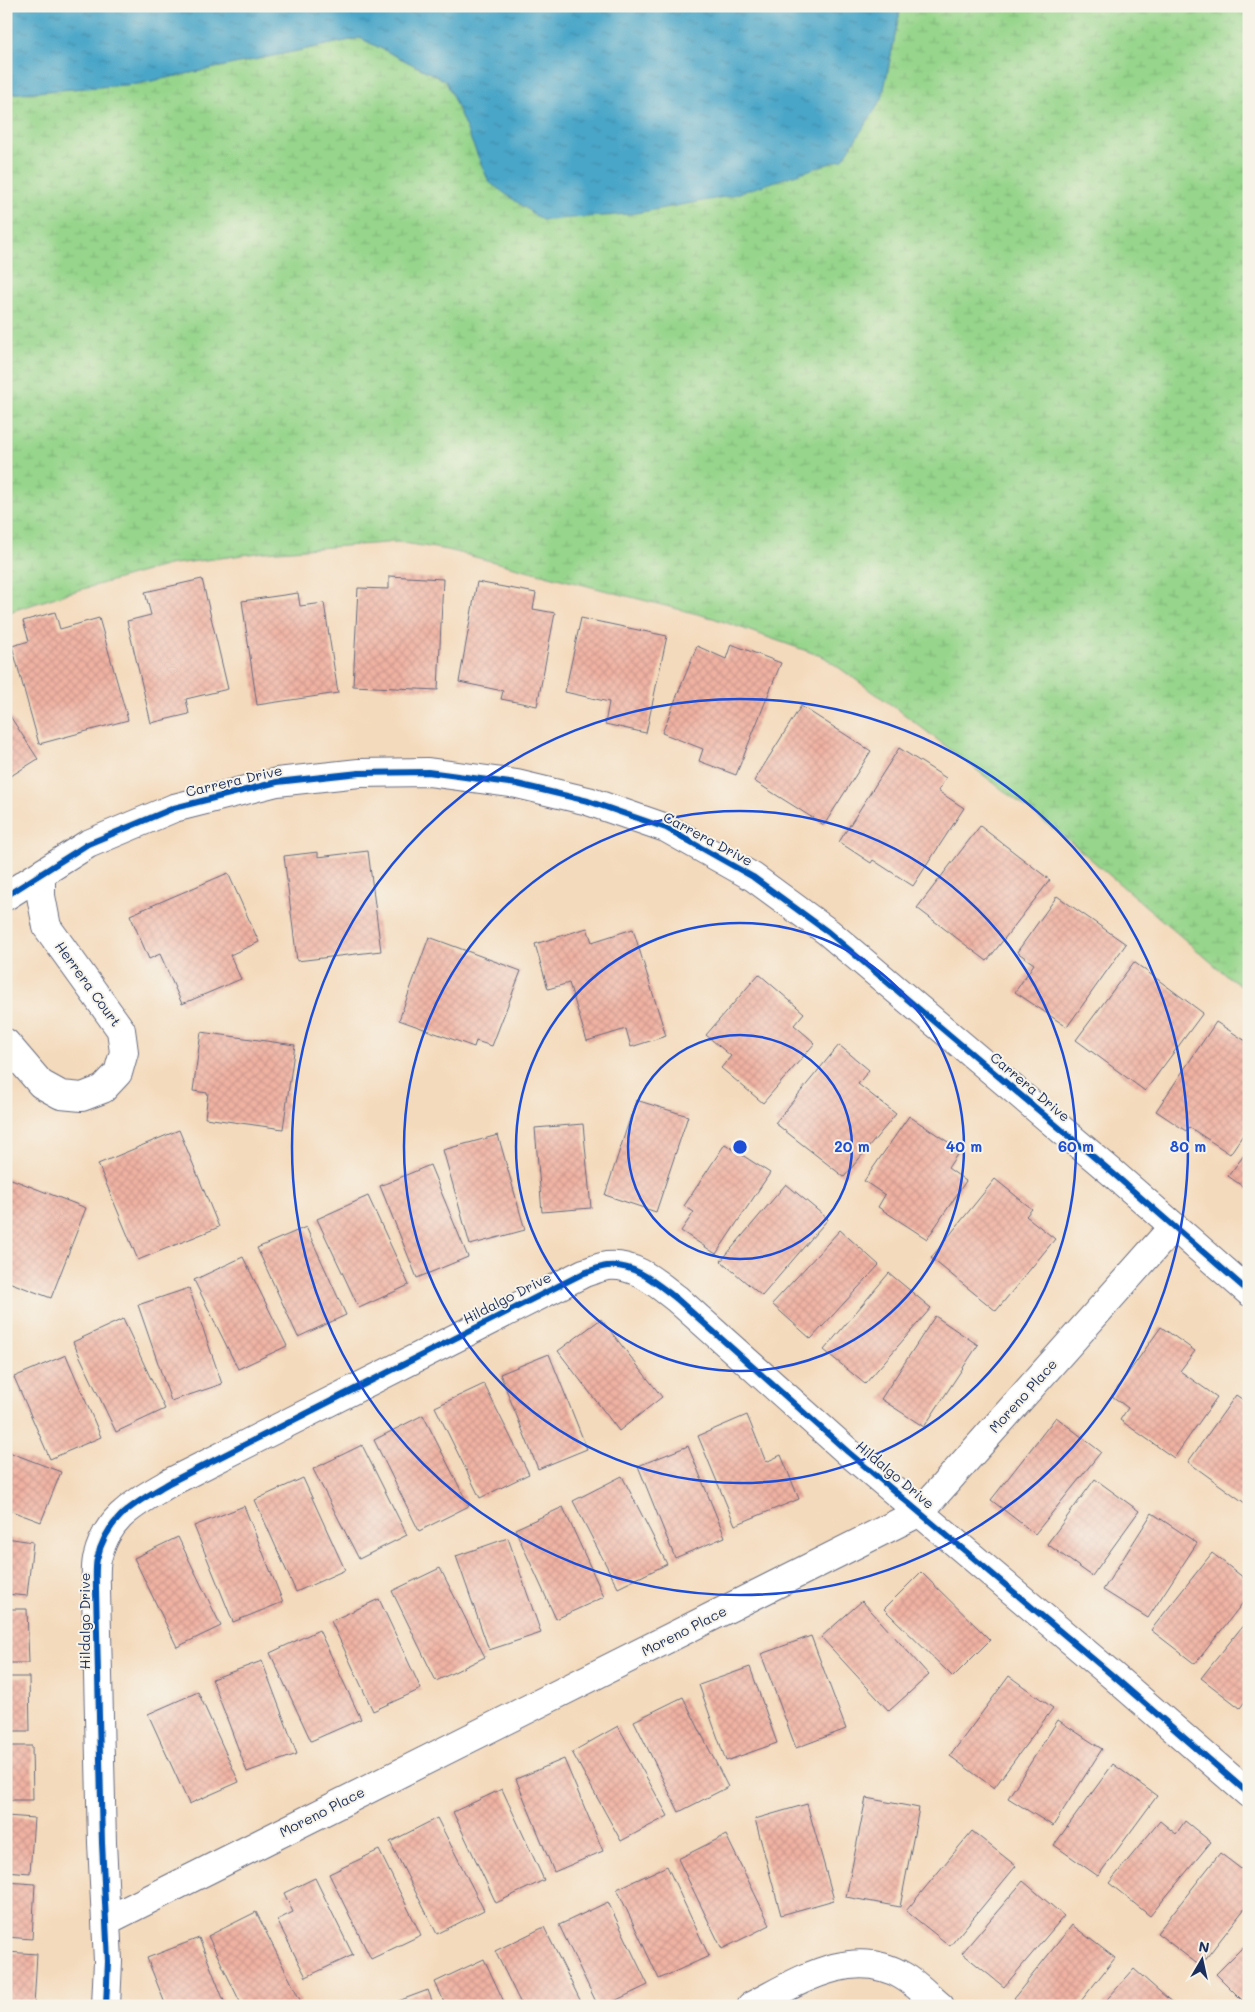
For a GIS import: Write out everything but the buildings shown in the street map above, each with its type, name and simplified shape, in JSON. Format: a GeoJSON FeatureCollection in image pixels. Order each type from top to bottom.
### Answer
{"type":"FeatureCollection","features":[{"type":"Feature","properties":{"kind":"street","name":"Carrera Drive"},"geometry":{"type":"LineString","coordinates":[[6,896],[88,844],[174,808],[277,782],[359,773],[428,772],[517,784],[588,801],[666,828],[753,876],[828,932],[1249,1292]]}},
{"type":"Feature","properties":{"kind":"street","name":"Herrera Court"},"geometry":{"type":"LineString","coordinates":[[6,1042],[41,1084],[61,1095],[82,1097],[103,1089],[118,1072],[124,1052],[121,1030],[47,927],[41,896],[41,874]]}},
{"type":"Feature","properties":{"kind":"street","name":"Moreno Place"},"geometry":{"type":"LineString","coordinates":[[106,1921],[920,1512],[1174,1226]]}},
{"type":"Feature","properties":{"kind":"street","name":"Hildalgo Drive"},"geometry":{"type":"LineString","coordinates":[[106,2006],[108,1961],[96,1590],[97,1559],[108,1531],[127,1509],[170,1483],[584,1273],[607,1266],[631,1268],[652,1279],[677,1299],[848,1452],[1112,1675],[1249,1794]]}},
{"type":"Feature","properties":{"kind":"street"},"geometry":{"type":"LineString","coordinates":[[752,2006],[811,1976],[837,1966],[863,1963],[903,1976],[940,2006]]}},
{"type":"Feature","properties":{"kind":"green space"},"geometry":{"type":"Polygon","coordinates":[[[901,6],[1249,6],[1249,991],[1232,980],[1072,843],[900,711],[824,657],[713,618],[448,550],[398,542],[264,552],[168,565],[6,613],[6,94],[137,84],[360,38],[446,81],[489,182],[882,99],[901,6]]]}},
{"type":"Feature","properties":{"kind":"water"},"geometry":{"type":"Polygon","coordinates":[[[6,6],[901,6],[882,99],[843,159],[730,196],[631,214],[542,220],[489,182],[446,81],[360,38],[137,84],[6,94],[6,6]]]}},
{"type":"Feature","properties":{"kind":"cycle path"},"geometry":{"type":"LineString","coordinates":[[6,896],[88,844],[174,808],[277,782],[359,773],[428,772],[517,784],[588,801],[666,828],[753,877],[828,932],[1115,1175],[1249,1292]]}},
{"type":"Feature","properties":{"kind":"cycle path"},"geometry":{"type":"LineString","coordinates":[[106,2006],[108,1961],[102,1843],[96,1566],[102,1544],[115,1521],[134,1504],[169,1483],[584,1273],[604,1267],[617,1266],[636,1271],[645,1275],[677,1299],[848,1452],[1112,1675],[1249,1794]]}}]}
